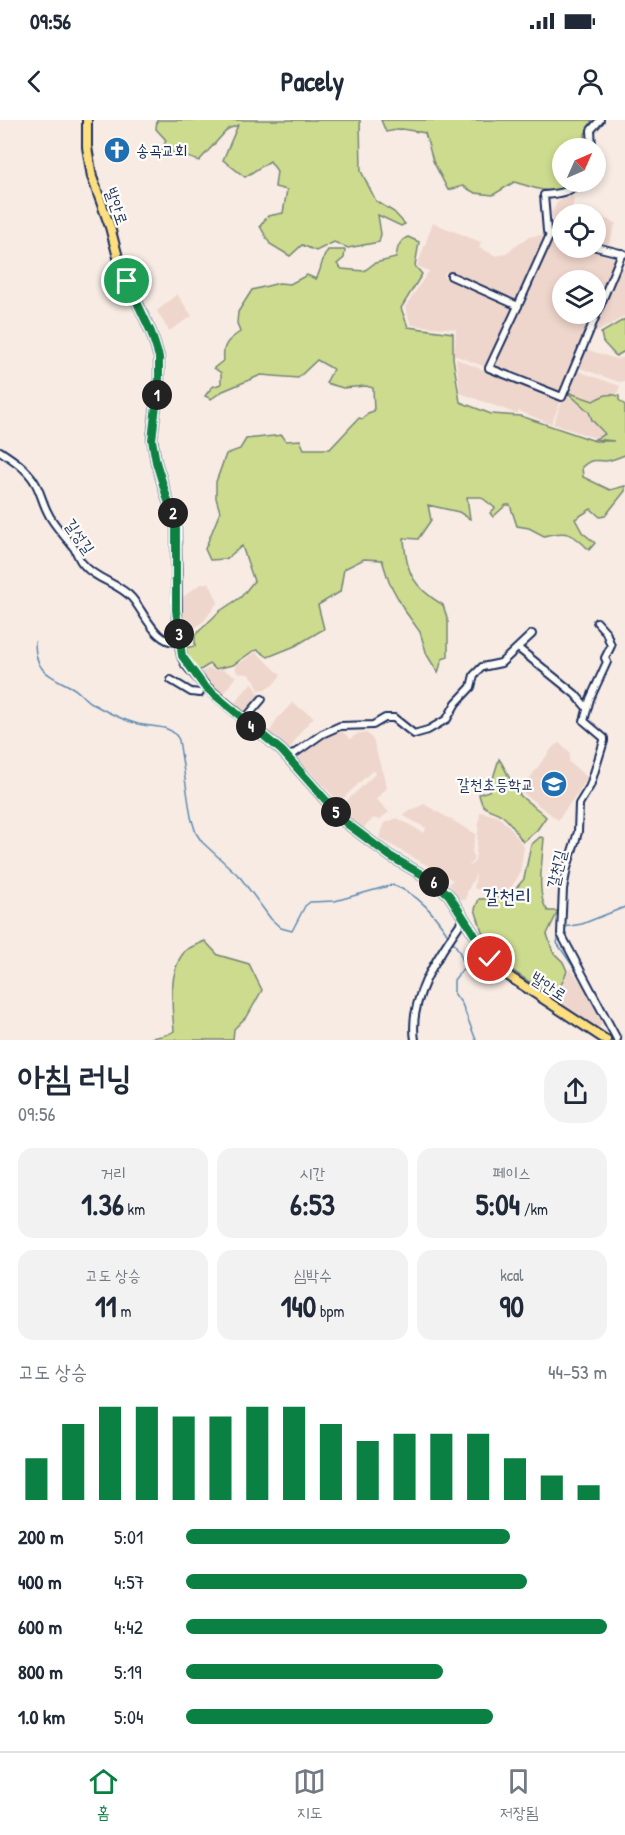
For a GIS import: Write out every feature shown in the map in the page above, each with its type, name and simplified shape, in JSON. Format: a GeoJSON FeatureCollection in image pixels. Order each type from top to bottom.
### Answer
{"type":"FeatureCollection","features":[{"type":"Feature","properties":{"kind":"main road","name":"발안로"},"geometry":{"type":"LineString","coordinates":[[87,120],[87,147],[92,177],[110,227],[120,265],[151,332],[159,357],[159,379],[152,440],[156,462],[176,527],[176,610],[182,656],[186,664],[204,686],[288,758],[346,823],[390,856],[435,882],[449,895],[490,959],[507,975],[606,1040]]}},
{"type":"Feature","properties":{"kind":"street"},"geometry":{"type":"LineString","coordinates":[[591,138],[591,130],[600,120]]}},
{"type":"Feature","properties":{"kind":"street"},"geometry":{"type":"LineString","coordinates":[[563,192],[544,195],[547,231],[550,235],[489,368],[562,397],[624,254],[606,249]]}},
{"type":"Feature","properties":{"kind":"street"},"geometry":{"type":"LineString","coordinates":[[451,276],[518,306]]}},
{"type":"Feature","properties":{"kind":"street","name":"길성길"},"geometry":{"type":"LineString","coordinates":[[0,451],[34,480],[47,512],[83,565],[129,594],[155,633],[174,643],[180,641]]}},
{"type":"Feature","properties":{"kind":"street"},"geometry":{"type":"LineString","coordinates":[[587,708],[607,662],[605,658],[611,646],[606,632],[597,622]]}},
{"type":"Feature","properties":{"kind":"street"},"geometry":{"type":"LineString","coordinates":[[288,758],[322,734],[340,726],[373,725],[385,718],[394,718],[414,734],[428,730],[447,719],[456,703],[471,687],[474,675],[482,667],[501,663],[532,634]]}},
{"type":"Feature","properties":{"kind":"street","name":"갈천길"},"geometry":{"type":"LineString","coordinates":[[518,648],[575,694],[587,708],[584,721],[604,738],[590,786],[579,804],[578,832],[563,889],[562,927],[565,944],[584,974],[616,1040],[625,1036]]}},
{"type":"Feature","properties":{"kind":"street"},"geometry":{"type":"LineString","coordinates":[[171,680],[191,693],[200,693]]}},
{"type":"Feature","properties":{"kind":"street"},"geometry":{"type":"LineString","coordinates":[[244,720],[262,699]]}},
{"type":"Feature","properties":{"kind":"street"},"geometry":{"type":"LineString","coordinates":[[415,1040],[413,1030],[416,1005],[438,957],[464,918]]}},
{"type":"Feature","properties":{"kind":"shaded area"},"geometry":{"type":"Polygon","coordinates":[[[572,196],[574,198],[573,204],[556,204],[558,201],[572,196]]]}},
{"type":"Feature","properties":{"kind":"shaded area"},"geometry":{"type":"Polygon","coordinates":[[[606,219],[616,223],[606,246],[606,219]]]}},
{"type":"Feature","properties":{"kind":"shaded area"},"geometry":{"type":"Polygon","coordinates":[[[433,223],[481,242],[479,248],[497,256],[506,253],[529,237],[547,234],[518,297],[514,301],[445,272],[444,277],[512,306],[514,310],[488,368],[454,355],[456,329],[411,325],[405,307],[429,271],[417,266],[433,223]]]}},
{"type":"Feature","properties":{"kind":"shaded area"},"geometry":{"type":"Polygon","coordinates":[[[552,240],[552,258],[606,258],[606,256],[614,258],[617,264],[606,289],[606,270],[552,270],[552,324],[591,324],[561,393],[556,394],[498,370],[496,364],[550,241],[552,240]]]}},
{"type":"Feature","properties":{"kind":"shaded area"},"geometry":{"type":"Polygon","coordinates":[[[621,266],[625,268],[625,316],[592,335],[597,324],[606,324],[606,302],[621,266]]]}},
{"type":"Feature","properties":{"kind":"shaded area"},"geometry":{"type":"Polygon","coordinates":[[[177,294],[192,316],[169,331],[157,311],[177,294]]]}},
{"type":"Feature","properties":{"kind":"shaded area"},"geometry":{"type":"Polygon","coordinates":[[[585,349],[616,359],[625,357],[625,381],[619,382],[577,367],[585,349]]]}},
{"type":"Feature","properties":{"kind":"shaded area"},"geometry":{"type":"Polygon","coordinates":[[[456,359],[561,401],[551,424],[519,411],[517,414],[460,393],[456,359]]]}},
{"type":"Feature","properties":{"kind":"shaded area"},"geometry":{"type":"Polygon","coordinates":[[[575,370],[620,386],[617,394],[603,395],[593,401],[567,392],[575,370]]]}},
{"type":"Feature","properties":{"kind":"shaded area"},"geometry":{"type":"Polygon","coordinates":[[[566,392],[589,412],[591,419],[603,434],[595,438],[553,424],[566,392]]]}},
{"type":"Feature","properties":{"kind":"shaded area"},"geometry":{"type":"Polygon","coordinates":[[[209,582],[218,602],[203,622],[193,629],[178,626],[179,600],[199,585],[209,582]]]}},
{"type":"Feature","properties":{"kind":"shaded area"},"geometry":{"type":"Polygon","coordinates":[[[256,652],[281,675],[273,685],[259,690],[254,679],[248,674],[237,673],[235,666],[256,652]]]}},
{"type":"Feature","properties":{"kind":"shaded area"},"geometry":{"type":"Polygon","coordinates":[[[210,668],[215,671],[221,669],[236,676],[221,697],[197,674],[210,668]]]}},
{"type":"Feature","properties":{"kind":"shaded area"},"geometry":{"type":"Polygon","coordinates":[[[252,682],[261,697],[244,715],[232,706],[252,682]]]}},
{"type":"Feature","properties":{"kind":"shaded area"},"geometry":{"type":"Polygon","coordinates":[[[292,703],[314,717],[301,731],[288,753],[268,735],[277,719],[292,703]]]}},
{"type":"Feature","properties":{"kind":"shaded area"},"geometry":{"type":"Polygon","coordinates":[[[342,731],[350,739],[359,733],[367,733],[373,740],[387,788],[376,799],[389,812],[379,820],[374,818],[360,831],[338,809],[375,774],[375,771],[372,771],[339,802],[295,756],[327,735],[342,731]]]}},
{"type":"Feature","properties":{"kind":"shaded area","name":"갈천초등학교"},"geometry":{"type":"Polygon","coordinates":[[[559,743],[570,753],[569,762],[588,778],[558,820],[520,791],[553,747],[559,743]]]}},
{"type":"Feature","properties":{"kind":"shaded area"},"geometry":{"type":"Polygon","coordinates":[[[424,804],[476,834],[472,851],[474,859],[468,868],[475,861],[480,812],[497,816],[509,826],[524,847],[520,873],[511,888],[498,893],[474,888],[476,874],[467,892],[466,900],[459,899],[449,884],[453,880],[379,838],[385,823],[397,818],[424,833],[426,828],[402,815],[424,804]]]}},
{"type":"Feature","properties":{"kind":"shaded area"},"geometry":{"type":"Polygon","coordinates":[[[570,968],[585,988],[602,1024],[597,1030],[556,1002],[570,968]]]}},
{"type":"Feature","properties":{"kind":"green space"},"geometry":{"type":"Polygon","coordinates":[[[157,120],[360,120],[361,171],[376,201],[394,212],[405,224],[401,226],[378,215],[381,234],[379,242],[348,248],[334,242],[316,251],[302,245],[290,256],[270,244],[260,226],[268,216],[283,213],[287,190],[275,187],[277,171],[270,161],[245,177],[223,160],[238,125],[228,129],[199,161],[162,151],[166,140],[156,129],[157,120]]]}},
{"type":"Feature","properties":{"kind":"green space"},"geometry":{"type":"Polygon","coordinates":[[[381,120],[592,120],[585,138],[552,138],[552,191],[514,182],[493,195],[475,193],[463,186],[448,190],[433,161],[425,133],[402,129],[386,132],[381,120]]]}},
{"type":"Feature","properties":{"kind":"green space"},"geometry":{"type":"Polygon","coordinates":[[[408,237],[419,242],[415,266],[422,274],[401,308],[408,327],[453,333],[453,358],[460,402],[491,414],[521,416],[595,441],[614,441],[595,439],[605,434],[592,420],[589,412],[567,392],[593,401],[602,396],[619,396],[619,400],[625,405],[625,455],[607,461],[593,461],[582,467],[583,477],[610,490],[625,486],[625,491],[605,516],[600,517],[591,509],[575,519],[582,532],[595,543],[589,550],[569,534],[558,533],[544,536],[529,528],[517,526],[510,505],[506,505],[493,517],[490,513],[495,508],[481,497],[467,497],[470,519],[459,512],[428,505],[431,520],[418,539],[404,538],[409,570],[413,578],[425,592],[443,605],[448,621],[448,657],[442,659],[438,673],[427,655],[420,632],[389,582],[382,560],[364,559],[344,569],[340,592],[318,605],[324,629],[295,646],[268,657],[258,650],[253,651],[233,665],[215,669],[210,664],[197,672],[190,664],[185,648],[195,646],[195,635],[220,611],[241,597],[254,581],[242,546],[226,559],[210,560],[205,549],[220,512],[216,498],[216,482],[226,454],[240,449],[246,439],[282,435],[286,441],[300,440],[304,449],[330,449],[359,418],[363,419],[368,413],[374,411],[373,388],[366,386],[343,388],[326,383],[333,369],[317,360],[298,378],[261,375],[223,391],[211,399],[205,396],[212,387],[221,384],[221,373],[214,368],[224,360],[227,343],[240,332],[237,323],[238,312],[252,290],[279,283],[290,284],[307,275],[316,279],[328,250],[345,250],[344,258],[337,264],[342,269],[364,271],[375,263],[396,258],[399,245],[408,237]]]}},
{"type":"Feature","properties":{"kind":"green space"},"geometry":{"type":"Polygon","coordinates":[[[625,319],[625,351],[616,356],[603,342],[601,333],[625,319]]]}},
{"type":"Feature","properties":{"kind":"green space"},"geometry":{"type":"Polygon","coordinates":[[[499,759],[519,794],[546,817],[537,830],[523,842],[508,821],[500,814],[486,808],[481,801],[479,794],[489,791],[499,759]]]}},
{"type":"Feature","properties":{"kind":"green space"},"geometry":{"type":"Polygon","coordinates":[[[540,837],[544,838],[542,896],[548,911],[558,911],[547,934],[553,952],[563,962],[567,971],[555,999],[509,968],[496,956],[486,944],[475,909],[479,899],[505,898],[512,893],[524,879],[531,845],[540,837]]]}},
{"type":"Feature","properties":{"kind":"green space"},"geometry":{"type":"Polygon","coordinates":[[[205,941],[218,955],[249,964],[262,990],[248,1015],[234,1029],[233,1040],[146,1040],[174,1031],[172,990],[175,969],[186,950],[205,941]]]}},
{"type":"Feature","properties":{"kind":"waterway"},"geometry":{"type":"LineString","coordinates":[[35,642],[41,667],[50,676],[108,712],[138,724],[167,729],[176,735],[179,740],[191,817],[196,833],[202,842],[240,877],[271,919],[281,928],[292,931],[305,906],[310,902],[335,901],[392,885],[418,899],[449,936]]}},
{"type":"Feature","properties":{"kind":"waterway"},"geometry":{"type":"LineString","coordinates":[[564,927],[582,924],[625,907]]}},
{"type":"Feature","properties":{"kind":"waterway"},"geometry":{"type":"LineString","coordinates":[[559,935],[557,943],[583,981]]}},
{"type":"Feature","properties":{"kind":"waterway"},"geometry":{"type":"LineString","coordinates":[[452,940],[465,966],[454,980],[454,993],[462,1004],[476,1040]]}},
{"type":"Feature","properties":{"kind":"waterway"},"geometry":{"type":"LineString","coordinates":[[588,991],[613,1040]]}},
{"type":"Feature","properties":{"kind":"place","name":"송곡교회"},"geometry":{"type":"Point","coordinates":[117,150]}},
{"type":"Feature","properties":{"kind":"place","name":"갈천초등학교"},"geometry":{"type":"Point","coordinates":[554,784]}},
{"type":"Feature","properties":{"kind":"district","name":"갈천리"},"geometry":{"type":"Point","coordinates":[507,895]}},
{"type":"Feature","properties":{"kind":"route"},"geometry":{"type":"LineString","coordinates":[[127,281],[151,332],[159,357],[159,379],[152,440],[156,462],[175,520],[177,626],[182,656],[186,664],[204,686],[282,751],[346,823],[390,856],[435,882],[449,895],[490,959]]}}]}
